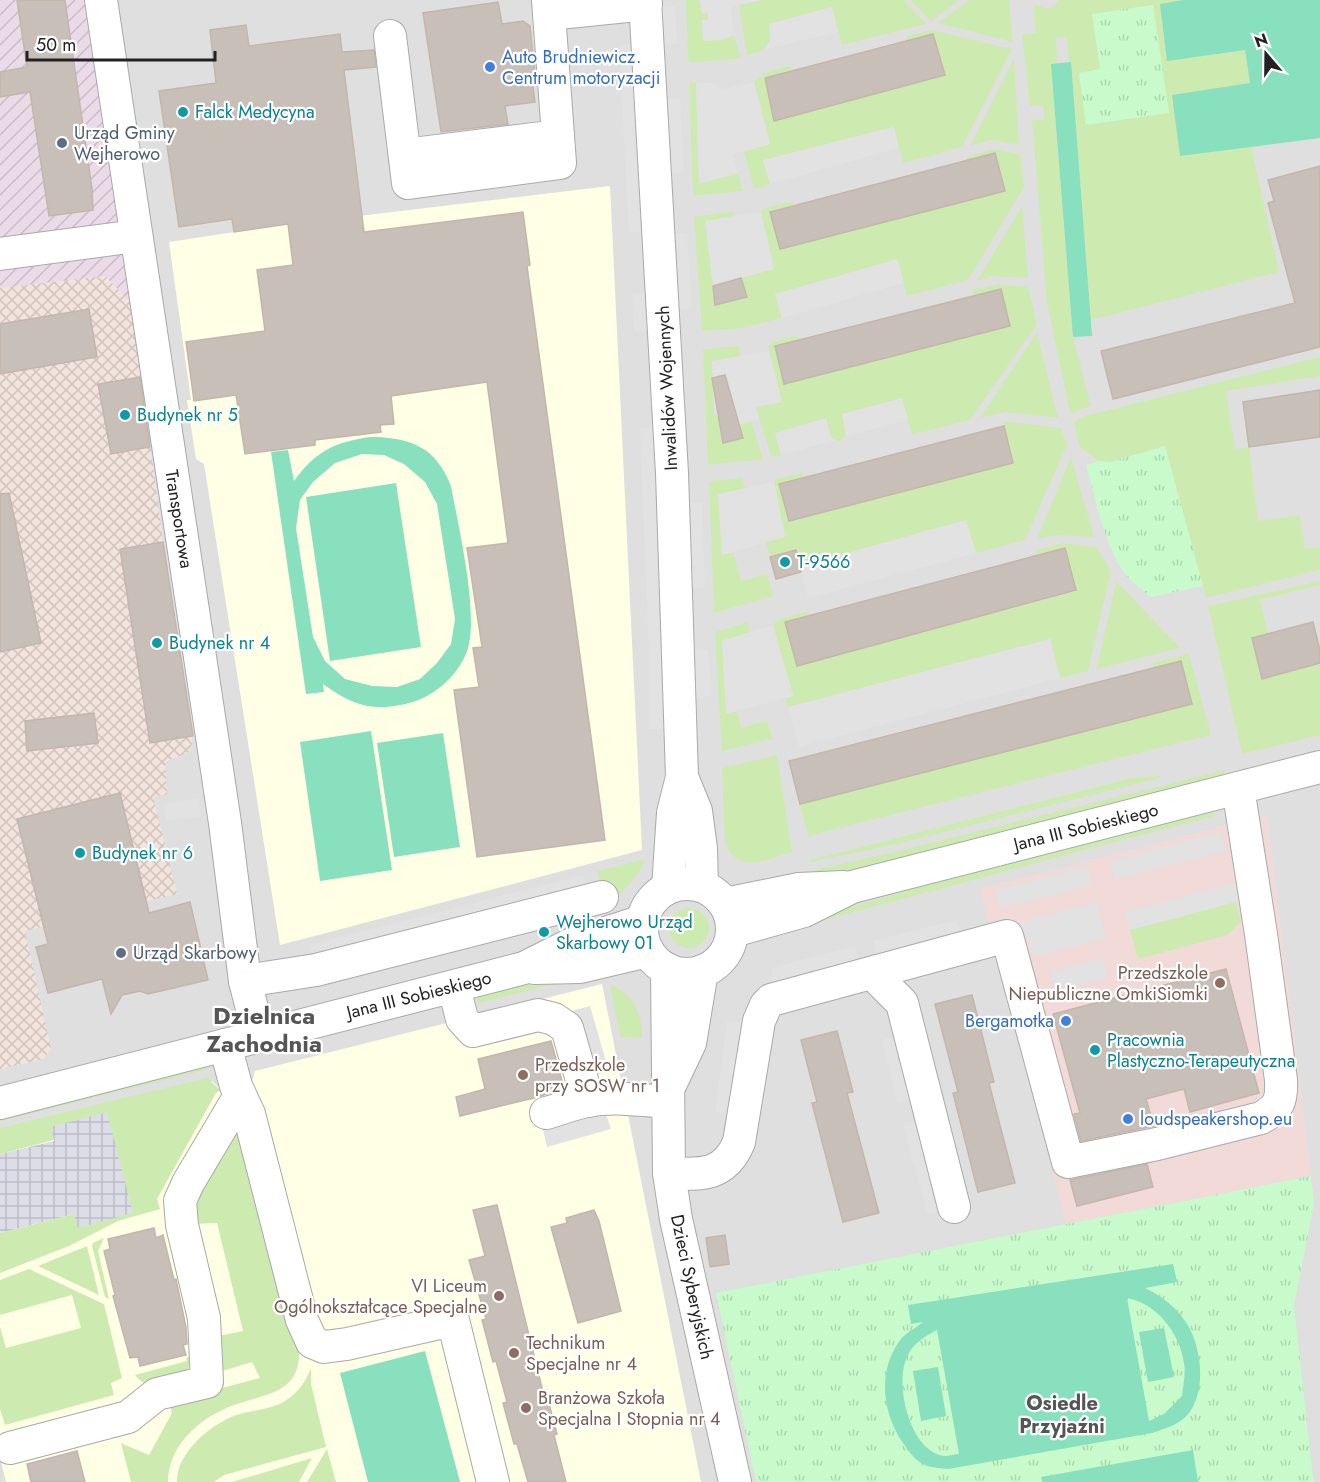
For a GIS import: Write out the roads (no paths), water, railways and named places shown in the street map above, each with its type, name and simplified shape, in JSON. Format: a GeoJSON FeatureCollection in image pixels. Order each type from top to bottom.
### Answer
{"type":"FeatureCollection","features":[{"type":"Feature","properties":{"kind":"street","name":"Transportowa"},"geometry":{"type":"LineString","coordinates":[[101,0],[224,811],[245,981],[259,1036]]}},
{"type":"Feature","properties":{"kind":"street"},"geometry":{"type":"LineString","coordinates":[[390,36],[406,169],[559,150],[549,7],[645,2]]}},
{"type":"Feature","properties":{"kind":"street","name":"Inwalidów Wojennych"},"geometry":{"type":"LineString","coordinates":[[645,2],[672,473],[682,777],[673,813],[669,888]]}},
{"type":"Feature","properties":{"kind":"street"},"geometry":{"type":"LineString","coordinates":[[0,254],[136,236]]}},
{"type":"Feature","properties":{"kind":"street","name":"Jana III Sobieskiego"},"geometry":{"type":"LineString","coordinates":[[720,907],[799,889],[852,887],[1320,767]]}},
{"type":"Feature","properties":{"kind":"street","name":"Inwalidów Wojennych"},"geometry":{"type":"LineString","coordinates":[[682,777],[696,811],[720,907]]}},
{"type":"Feature","properties":{"kind":"street"},"geometry":{"type":"LineString","coordinates":[[669,1173],[707,1172],[722,1167],[733,1156],[739,1142],[759,1021],[766,1005],[771,1000],[1007,936],[1068,1162],[1157,1144],[1261,1118],[1274,1111],[1282,1097],[1281,1080],[1238,788]]}},
{"type":"Feature","properties":{"kind":"street"},"geometry":{"type":"LineString","coordinates":[[679,884],[720,907],[728,948],[718,962],[702,971],[690,974],[658,960],[643,936],[643,921],[648,907],[657,896],[679,884]]}},
{"type":"Feature","properties":{"kind":"street"},"geometry":{"type":"LineString","coordinates":[[245,981],[316,970],[603,897]]}},
{"type":"Feature","properties":{"kind":"street","name":"Jana III Sobieskiego"},"geometry":{"type":"LineString","coordinates":[[0,1103],[524,968],[572,944],[643,921]]}},
{"type":"Feature","properties":{"kind":"street","name":"Jana III Sobieskiego"},"geometry":{"type":"LineString","coordinates":[[524,968],[580,967],[658,960]]}},
{"type":"Feature","properties":{"kind":"street","name":"Dzieci Syberyjskich"},"geometry":{"type":"LineString","coordinates":[[658,960],[668,1096],[669,1173],[676,1219],[735,1482]]}},
{"type":"Feature","properties":{"kind":"street","name":"Dzieci Syberyjskich"},"geometry":{"type":"LineString","coordinates":[[668,1096],[690,1043],[702,971]]}},
{"type":"Feature","properties":{"kind":"street"},"geometry":{"type":"LineString","coordinates":[[877,971],[880,981],[902,1003],[954,1208]]}},
{"type":"Feature","properties":{"kind":"street"},"geometry":{"type":"LineString","coordinates":[[454,987],[462,1019],[473,1031],[538,1015],[554,1019],[567,1028],[588,1101]]}},
{"type":"Feature","properties":{"kind":"street"},"geometry":{"type":"LineString","coordinates":[[225,1045],[236,1086],[249,1114],[302,1320],[312,1342],[324,1347],[347,1344],[453,1320],[493,1482]]}},
{"type":"Feature","properties":{"kind":"street"},"geometry":{"type":"LineString","coordinates":[[546,1113],[588,1101],[668,1096]]}},
{"type":"Feature","properties":{"kind":"street"},"geometry":{"type":"LineString","coordinates":[[10,1448],[128,1417],[157,1394],[207,1382],[204,1318],[183,1225],[180,1201],[188,1183],[235,1104],[242,1100]]}},
{"type":"Feature","properties":{"kind":"place","name":"Auto Brudniewicz. Centrum motoryzacji"},"geometry":{"type":"Point","coordinates":[490,67]}},
{"type":"Feature","properties":{"kind":"place","name":"Falck Medycyna"},"geometry":{"type":"Point","coordinates":[183,112]}},
{"type":"Feature","properties":{"kind":"place","name":"Urząd Gminy Wejherowo"},"geometry":{"type":"Point","coordinates":[62,143]}},
{"type":"Feature","properties":{"kind":"place","name":"Budynek nr 5"},"geometry":{"type":"Point","coordinates":[125,415]}},
{"type":"Feature","properties":{"kind":"place","name":"T-9566"},"geometry":{"type":"Point","coordinates":[785,562]}},
{"type":"Feature","properties":{"kind":"place","name":"Budynek nr 4"},"geometry":{"type":"Point","coordinates":[157,643]}},
{"type":"Feature","properties":{"kind":"place","name":"Budynek nr 6"},"geometry":{"type":"Point","coordinates":[80,853]}},
{"type":"Feature","properties":{"kind":"place","name":"Wejherowo Urząd Skarbowy 01"},"geometry":{"type":"Point","coordinates":[544,932]}},
{"type":"Feature","properties":{"kind":"place","name":"Urząd Skarbowy"},"geometry":{"type":"Point","coordinates":[121,953]}},
{"type":"Feature","properties":{"kind":"place","name":"Przedszkole Niepubliczne OmkiSiomki"},"geometry":{"type":"Point","coordinates":[1220,983]}},
{"type":"Feature","properties":{"kind":"place","name":"Bergamotka"},"geometry":{"type":"Point","coordinates":[1066,1021]}},
{"type":"Feature","properties":{"kind":"place","name":"Pracownia Plastyczno-Terapeutyczna"},"geometry":{"type":"Point","coordinates":[1095,1050]}},
{"type":"Feature","properties":{"kind":"place","name":"Przedszkole przy SOSW nr 1"},"geometry":{"type":"Point","coordinates":[523,1075]}},
{"type":"Feature","properties":{"kind":"place","name":"loudspeakershop.eu"},"geometry":{"type":"Point","coordinates":[1128,1119]}},
{"type":"Feature","properties":{"kind":"place","name":"VI Liceum Ogólnokształcące Specjalne"},"geometry":{"type":"Point","coordinates":[499,1296]}},
{"type":"Feature","properties":{"kind":"place","name":"Technikum Specjalne nr 4"},"geometry":{"type":"Point","coordinates":[514,1353]}},
{"type":"Feature","properties":{"kind":"place","name":"Branżowa Szkoła Specjalna I Stopnia nr 4"},"geometry":{"type":"Point","coordinates":[526,1408]}},
{"type":"Feature","properties":{"kind":"district","name":"Dzielnica Zachodnia"},"geometry":{"type":"Point","coordinates":[264,1029]}},
{"type":"Feature","properties":{"kind":"district","name":"Osiedle Przyjaźni"},"geometry":{"type":"Point","coordinates":[1062,1414]}}]}
